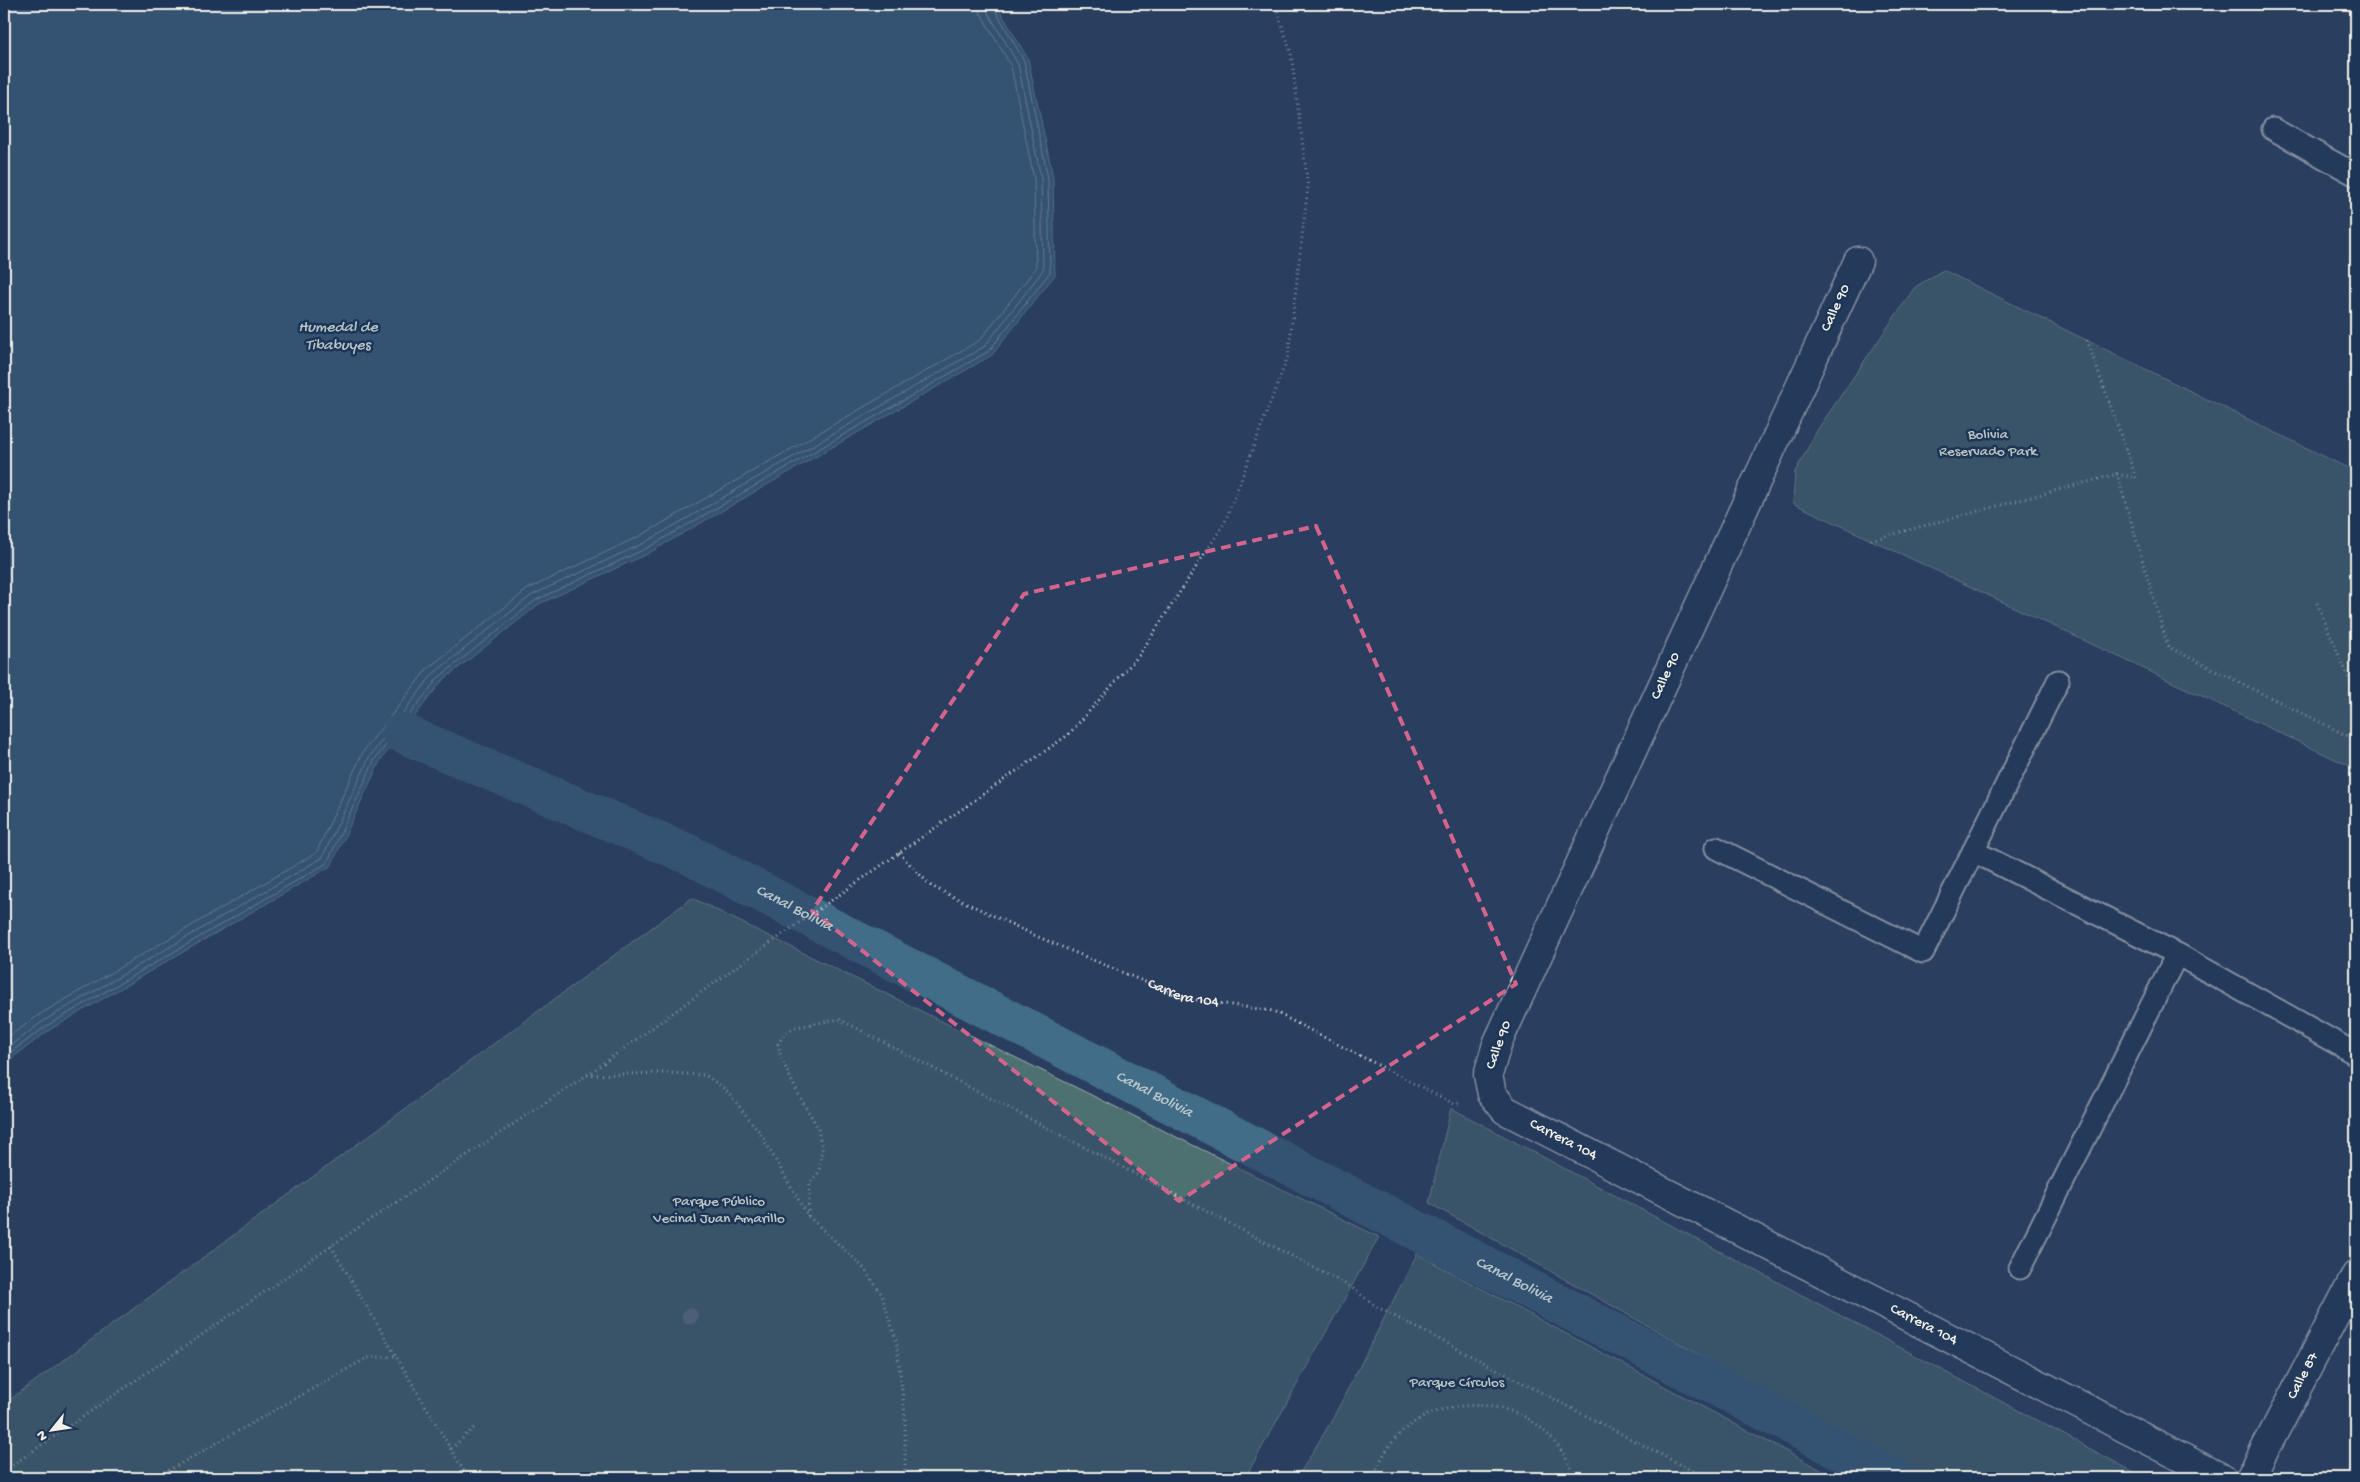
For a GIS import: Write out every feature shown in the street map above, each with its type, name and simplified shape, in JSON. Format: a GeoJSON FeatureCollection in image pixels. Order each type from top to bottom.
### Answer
{"type":"FeatureCollection","features":[{"type":"Feature","properties":{"kind":"street","name":"Calle 90"},"geometry":{"type":"LineString","coordinates":[[1492,1094],[1488,1074],[1497,1044],[1858,261]]}},
{"type":"Feature","properties":{"kind":"street","name":"Carrera 104"},"geometry":{"type":"LineString","coordinates":[[1492,1094],[1505,1110],[2222,1478]]}},
{"type":"Feature","properties":{"kind":"street","name":"Calle 87"},"geometry":{"type":"LineString","coordinates":[[2250,1478],[2356,1275]]}},
{"type":"Feature","properties":{"kind":"lane"},"geometry":{"type":"LineString","coordinates":[[2273,129],[2356,175]]}},
{"type":"Feature","properties":{"kind":"lane"},"geometry":{"type":"LineString","coordinates":[[1716,848],[1923,952],[2058,681]]}},
{"type":"Feature","properties":{"kind":"lane"},"geometry":{"type":"LineString","coordinates":[[1973,851],[2176,954],[2356,1054]]}},
{"type":"Feature","properties":{"kind":"lane"},"geometry":{"type":"LineString","coordinates":[[2020,1268],[2176,954]]}},
{"type":"Feature","properties":{"kind":"path"},"geometry":{"type":"LineString","coordinates":[[4,1471],[331,1246],[587,1075],[746,960],[1068,735],[1140,654],[1225,522],[1288,356],[1308,186],[1291,53],[1275,4]]}},
{"type":"Feature","properties":{"kind":"path"},"geometry":{"type":"LineString","coordinates":[[1871,540],[2117,474],[2136,478],[2087,340]]}},
{"type":"Feature","properties":{"kind":"path"},"geometry":{"type":"LineString","coordinates":[[2117,474],[2168,647],[2356,740]]}},
{"type":"Feature","properties":{"kind":"path"},"geometry":{"type":"LineString","coordinates":[[2317,603],[2356,695]]}},
{"type":"Feature","properties":{"kind":"path","name":"Carrera 104"},"geometry":{"type":"LineString","coordinates":[[900,853],[931,886],[1036,936],[1183,998],[1273,1011],[1454,1104],[1492,1094]]}},
{"type":"Feature","properties":{"kind":"path"},"geometry":{"type":"LineString","coordinates":[[808,1216],[810,1183],[819,1172],[822,1149],[818,1128],[781,1058],[778,1044],[784,1033],[797,1027],[839,1019],[1351,1287],[1376,1306],[1706,1478]]}},
{"type":"Feature","properties":{"kind":"path"},"geometry":{"type":"LineString","coordinates":[[587,1075],[666,1072],[705,1075],[725,1089],[758,1130],[808,1216],[862,1266],[880,1293],[896,1339],[905,1415],[905,1478]]}},
{"type":"Feature","properties":{"kind":"path"},"geometry":{"type":"LineString","coordinates":[[331,1246],[468,1478]]}},
{"type":"Feature","properties":{"kind":"path"},"geometry":{"type":"LineString","coordinates":[[155,1478],[367,1358],[396,1356]]}},
{"type":"Feature","properties":{"kind":"path"},"geometry":{"type":"LineString","coordinates":[[1373,1478],[1379,1461],[1401,1432],[1432,1413],[1466,1405],[1502,1408],[1535,1423],[1562,1449],[1577,1478]]}},
{"type":"Feature","properties":{"kind":"path"},"geometry":{"type":"LineString","coordinates":[[451,1449],[474,1428]]}},
{"type":"Feature","properties":{"kind":"highlighted area"},"geometry":{"type":"Polygon","coordinates":[[[1316,526],[1516,984],[1179,1201],[812,911],[1024,594],[1316,526]]]}},
{"type":"Feature","properties":{"kind":"green space","name":"Bolivia Reservado Park"},"geometry":{"type":"Polygon","coordinates":[[[1943,270],[2356,472],[2356,769],[1793,503],[1795,472],[1818,429],[1915,287],[1943,270]]]}},
{"type":"Feature","properties":{"kind":"green space","name":"Parque Público Vecinal Juan Amarillo"},"geometry":{"type":"Polygon","coordinates":[[[692,898],[1379,1237],[1245,1478],[4,1478],[4,1404],[692,898]]]}},
{"type":"Feature","properties":{"kind":"green space"},"geometry":{"type":"Polygon","coordinates":[[[1451,1108],[2145,1478],[1919,1478],[1429,1203],[1451,1108]]]}},
{"type":"Feature","properties":{"kind":"green space","name":"Parque Círculos"},"geometry":{"type":"Polygon","coordinates":[[[1417,1254],[1836,1478],[1297,1478],[1332,1420],[1417,1254]]]}},
{"type":"Feature","properties":{"kind":"water","name":"Humedal de Tibabuyes"},"geometry":{"type":"Polygon","coordinates":[[[4,4],[996,4],[1028,59],[1053,177],[1055,275],[992,355],[649,553],[539,604],[442,681],[380,761],[331,866],[51,1029],[4,1064],[4,4]]]}},
{"type":"Feature","properties":{"kind":"waterway","name":"Canal Bolivia"},"geometry":{"type":"LineString","coordinates":[[402,733],[688,854],[1895,1478]]}}]}
